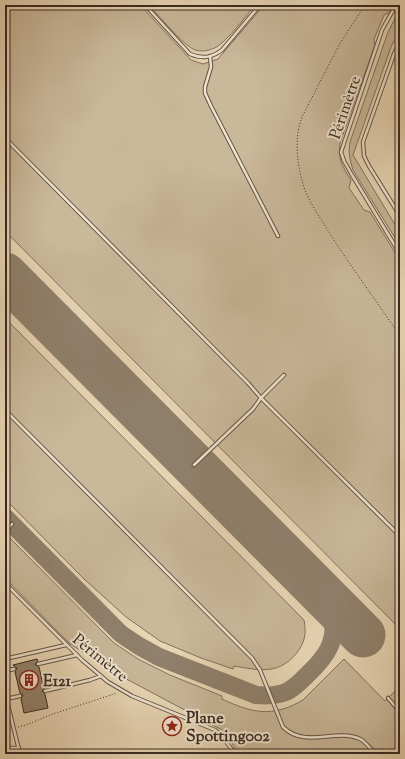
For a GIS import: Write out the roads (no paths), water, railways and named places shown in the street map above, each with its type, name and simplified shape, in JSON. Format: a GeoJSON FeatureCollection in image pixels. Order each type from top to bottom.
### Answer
{"type":"FeatureCollection","features":[{"type":"Feature","properties":{"kind":"lane"},"geometry":{"type":"LineString","coordinates":[[145,5],[190,54],[198,57],[210,56],[222,50],[260,5]]}},
{"type":"Feature","properties":{"kind":"lane","name":"Périmètre"},"geometry":{"type":"LineString","coordinates":[[396,5],[382,30],[342,152],[346,166],[400,254]]}},
{"type":"Feature","properties":{"kind":"lane"},"geometry":{"type":"LineString","coordinates":[[400,42],[394,54],[363,142],[364,156],[369,166],[400,216]]}},
{"type":"Feature","properties":{"kind":"lane"},"geometry":{"type":"LineString","coordinates":[[210,56],[211,67],[205,87],[206,93],[211,106],[278,236]]}},
{"type":"Feature","properties":{"kind":"lane"},"geometry":{"type":"LineString","coordinates":[[5,138],[248,383],[261,398],[400,536]]}},
{"type":"Feature","properties":{"kind":"lane"},"geometry":{"type":"LineString","coordinates":[[194,465],[253,409],[261,398],[284,375]]}},
{"type":"Feature","properties":{"kind":"lane"},"geometry":{"type":"LineString","coordinates":[[5,410],[252,658],[260,670],[283,727],[289,732],[298,736],[313,738],[347,736],[360,739],[376,754]]}},
{"type":"Feature","properties":{"kind":"lane"},"geometry":{"type":"LineString","coordinates":[[5,532],[12,524]]}},
{"type":"Feature","properties":{"kind":"lane","name":"Périmètre"},"geometry":{"type":"LineString","coordinates":[[5,583],[66,645],[100,676],[132,696],[215,730],[222,736],[235,754]]}},
{"type":"Feature","properties":{"kind":"lane"},"geometry":{"type":"LineString","coordinates":[[5,659],[66,645]]}},
{"type":"Feature","properties":{"kind":"lane"},"geometry":{"type":"LineString","coordinates":[[38,664],[77,655]]}},
{"type":"Feature","properties":{"kind":"lane"},"geometry":{"type":"LineString","coordinates":[[5,671],[14,669]]}},
{"type":"Feature","properties":{"kind":"lane"},"geometry":{"type":"LineString","coordinates":[[44,691],[90,680],[100,676]]}},
{"type":"Feature","properties":{"kind":"lane"},"geometry":{"type":"LineString","coordinates":[[5,693],[20,754]]}},
{"type":"Feature","properties":{"kind":"lane"},"geometry":{"type":"LineString","coordinates":[[6,699],[20,696]]}},
{"type":"Feature","properties":{"kind":"lane"},"geometry":{"type":"LineString","coordinates":[[388,698],[400,712]]}},
{"type":"Feature","properties":{"kind":"lane"},"geometry":{"type":"LineString","coordinates":[[5,748],[19,748]]}},
{"type":"Feature","properties":{"kind":"place","name":"E121"},"geometry":{"type":"Point","coordinates":[29,680]}},
{"type":"Feature","properties":{"kind":"place","name":"Plane Spotting002"},"geometry":{"type":"Point","coordinates":[172,726]}}]}
